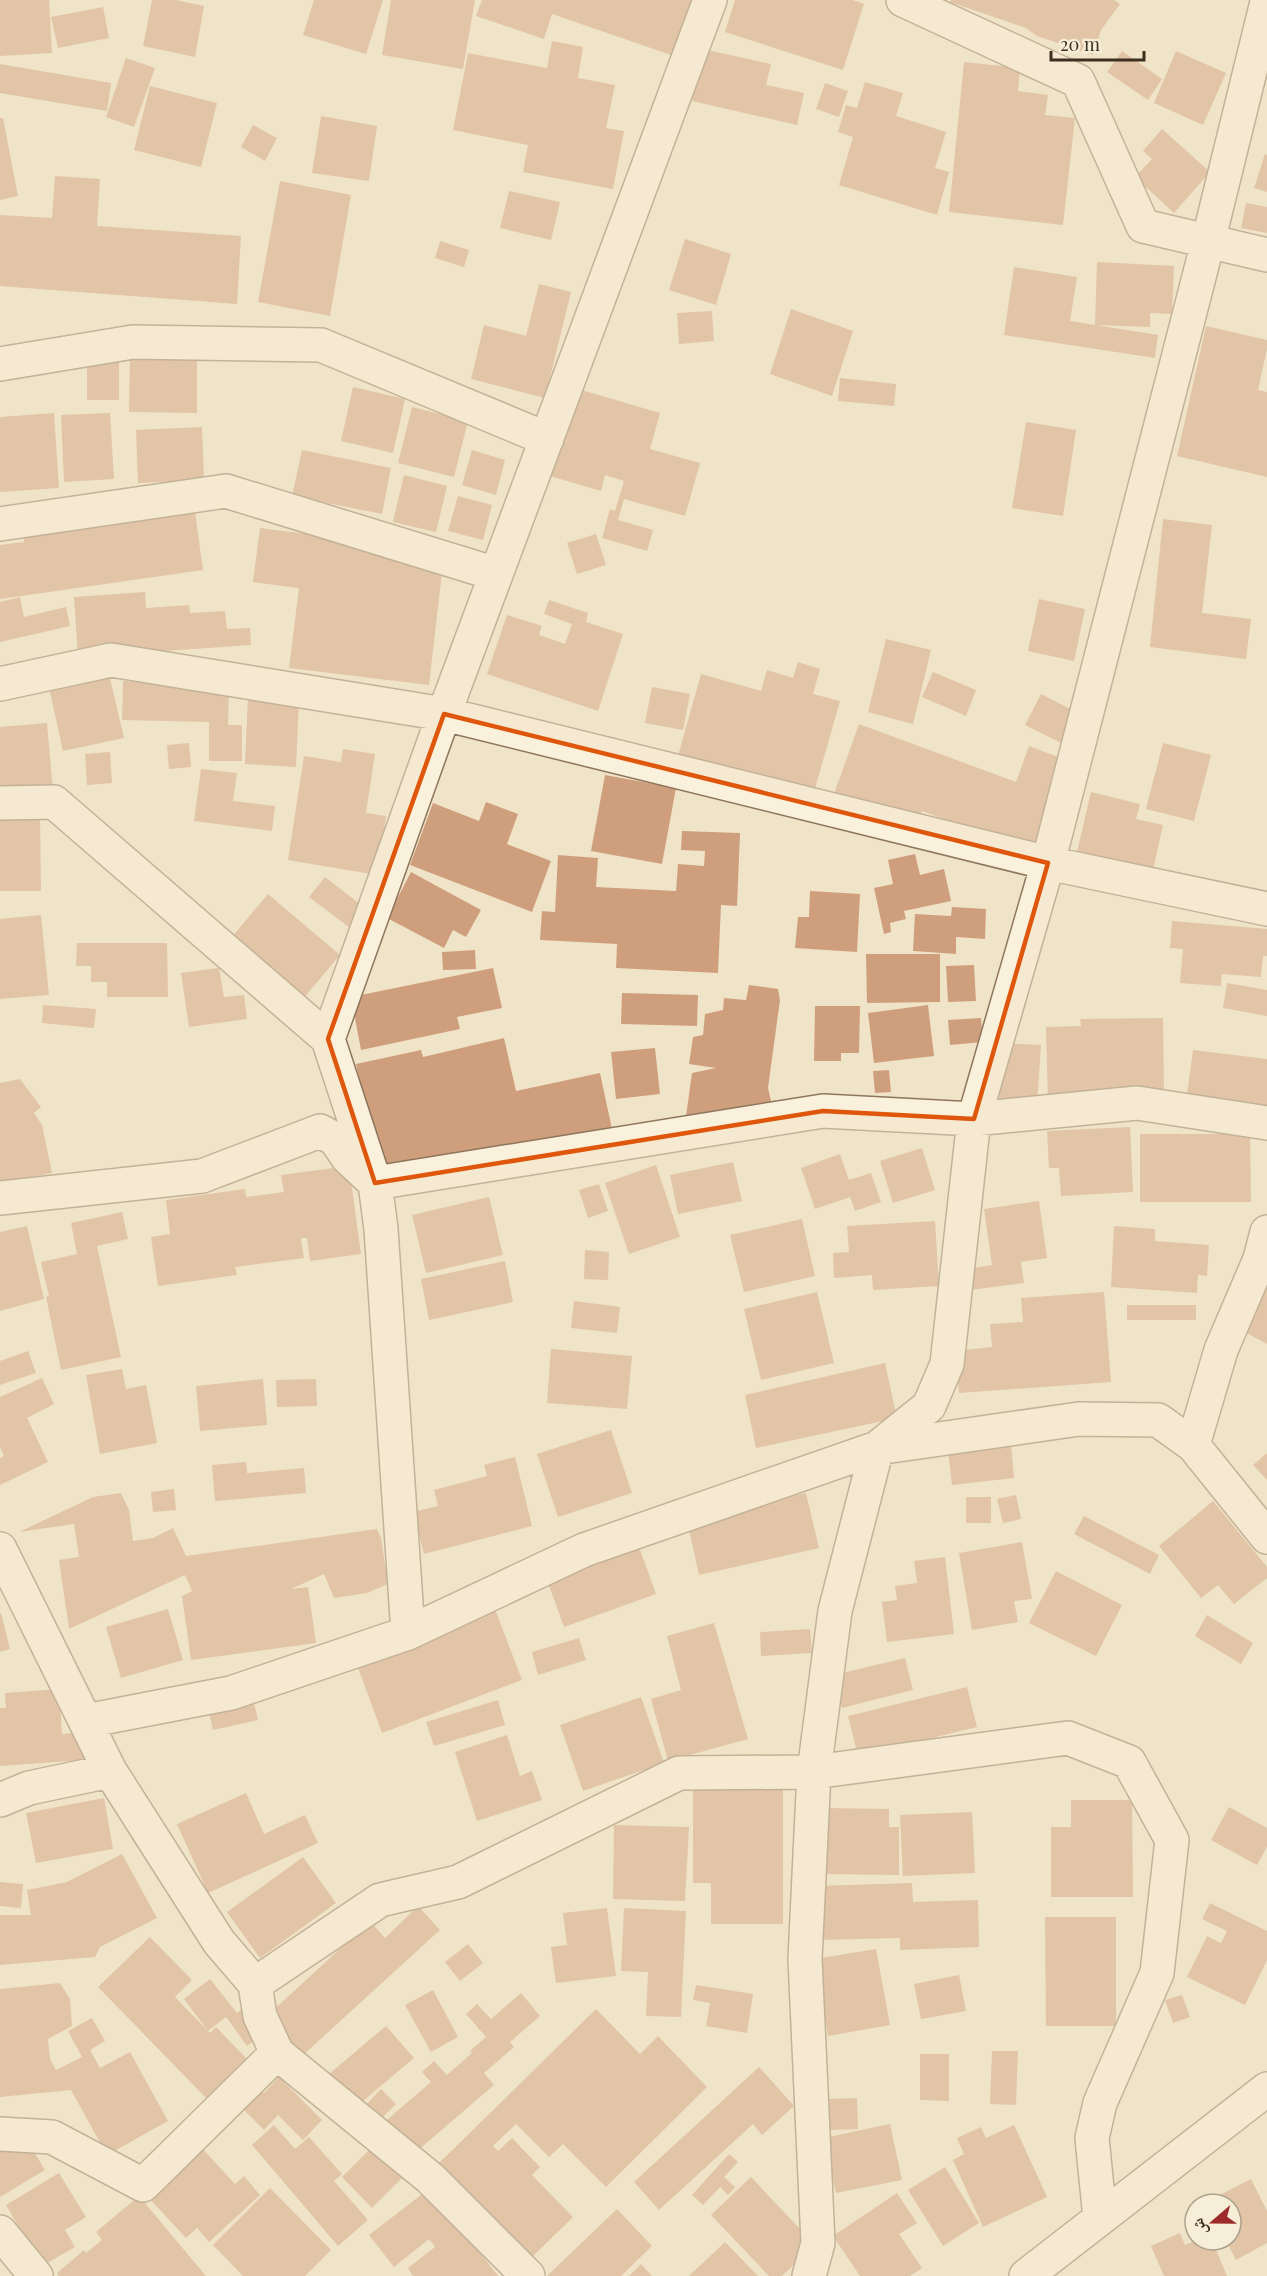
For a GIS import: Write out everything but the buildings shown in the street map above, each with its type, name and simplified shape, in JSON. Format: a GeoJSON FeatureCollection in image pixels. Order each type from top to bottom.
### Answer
{"type":"FeatureCollection","features":[{"type":"Feature","properties":{"kind":"street"},"geometry":{"type":"LineString","coordinates":[[328,1039],[444,714],[710,0]]}},
{"type":"Feature","properties":{"kind":"street"},"geometry":{"type":"LineString","coordinates":[[903,0],[1078,81],[1143,226],[1267,255]]}},
{"type":"Feature","properties":{"kind":"street"},"geometry":{"type":"LineString","coordinates":[[809,2276],[818,2243],[805,1959],[814,1772],[835,1611],[878,1448],[928,1407],[947,1364],[974,1119],[1047,863],[1208,242],[1267,2]]}},
{"type":"Feature","properties":{"kind":"street"},"geometry":{"type":"LineString","coordinates":[[0,364],[133,342],[321,345],[547,439]]}},
{"type":"Feature","properties":{"kind":"street"},"geometry":{"type":"LineString","coordinates":[[0,524],[226,491],[496,574]]}},
{"type":"Feature","properties":{"kind":"street"},"geometry":{"type":"LineString","coordinates":[[0,684],[111,660],[444,714],[1047,863],[1267,909]]}},
{"type":"Feature","properties":{"kind":"street"},"geometry":{"type":"LineString","coordinates":[[0,803],[54,802],[328,1039],[375,1183],[381,1229],[408,1633]]}},
{"type":"Feature","properties":{"kind":"street"},"geometry":{"type":"LineString","coordinates":[[375,1183],[823,1112],[974,1119],[1137,1103],[1267,1124]]}},
{"type":"Feature","properties":{"kind":"street"},"geometry":{"type":"LineString","coordinates":[[0,1198],[202,1176],[320,1131],[335,1139],[348,1158],[375,1183]]}},
{"type":"Feature","properties":{"kind":"street"},"geometry":{"type":"LineString","coordinates":[[1193,1445],[1221,1350],[1260,1259],[1267,1232]]}},
{"type":"Feature","properties":{"kind":"street"},"geometry":{"type":"LineString","coordinates":[[86,1721],[231,1693],[408,1633],[584,1550],[878,1448],[1079,1419],[1158,1420],[1193,1445],[1267,1536]]}},
{"type":"Feature","properties":{"kind":"street"},"geometry":{"type":"LineString","coordinates":[[0,1549],[110,1771],[219,1942],[255,1984],[260,2016],[277,2053],[430,2178],[528,2276]]}},
{"type":"Feature","properties":{"kind":"street"},"geometry":{"type":"LineString","coordinates":[[255,1984],[380,1899],[458,1882],[679,1773],[814,1772],[1068,1738],[1129,1762],[1172,1840],[1157,1973],[1100,2103],[1092,2138],[1100,2218]]}},
{"type":"Feature","properties":{"kind":"street"},"geometry":{"type":"LineString","coordinates":[[0,1800],[29,1788],[110,1771]]}},
{"type":"Feature","properties":{"kind":"street"},"geometry":{"type":"LineString","coordinates":[[0,2134],[52,2137],[143,2185],[277,2053]]}},
{"type":"Feature","properties":{"kind":"street"},"geometry":{"type":"LineString","coordinates":[[1026,2276],[1267,2089]]}},
{"type":"Feature","properties":{"kind":"street"},"geometry":{"type":"LineString","coordinates":[[0,2232],[36,2276]]}},
{"type":"Feature","properties":{"kind":"highlighted area"},"geometry":{"type":"Polygon","coordinates":[[[444,714],[1048,863],[974,1119],[823,1111],[375,1183],[328,1039],[444,714]]]}}]}
